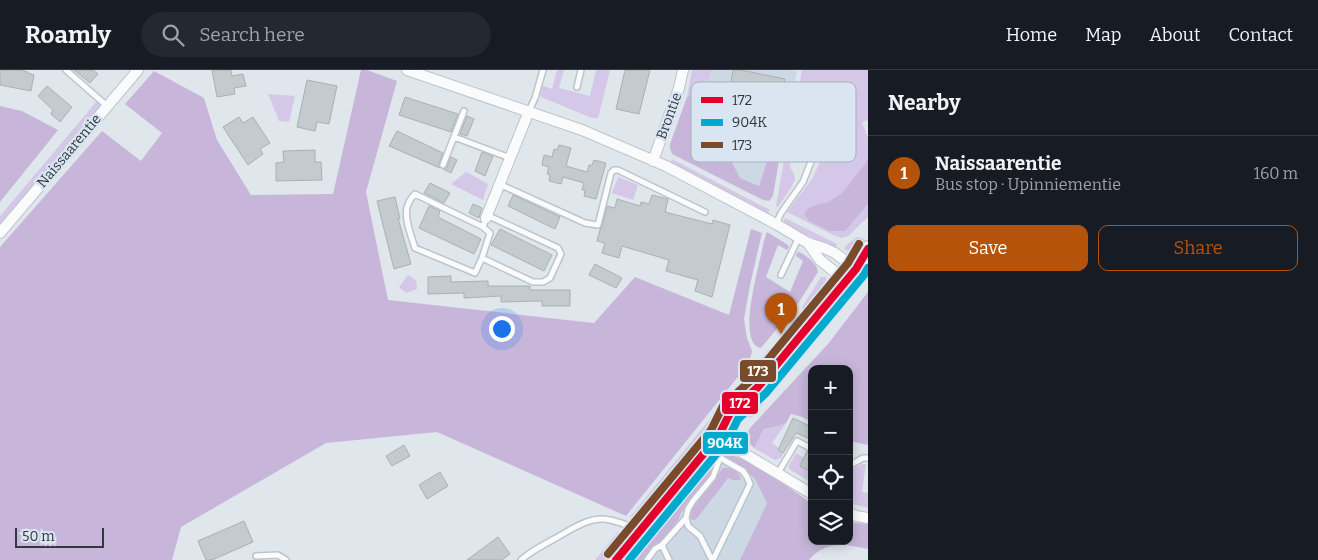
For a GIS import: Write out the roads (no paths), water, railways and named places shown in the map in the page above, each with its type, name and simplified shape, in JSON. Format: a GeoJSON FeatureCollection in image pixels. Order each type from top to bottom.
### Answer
{"type":"FeatureCollection","features":[{"type":"Feature","properties":{"kind":"main road"},"geometry":{"type":"LineString","coordinates":[[851,275],[868,248]]}},
{"type":"Feature","properties":{"kind":"main road"},"geometry":{"type":"LineString","coordinates":[[616,560],[719,435],[738,420],[758,387],[851,275],[868,258]]}},
{"type":"Feature","properties":{"kind":"street","name":"Naissaarentie"},"geometry":{"type":"LineString","coordinates":[[0,232],[138,70]]}},
{"type":"Feature","properties":{"kind":"street"},"geometry":{"type":"LineString","coordinates":[[408,70],[582,130],[666,166],[804,240],[835,253],[851,275]]}},
{"type":"Feature","properties":{"kind":"street","name":"Brontie"},"geometry":{"type":"LineString","coordinates":[[653,161],[679,88],[683,70]]}},
{"type":"Feature","properties":{"kind":"street"},"geometry":{"type":"LineString","coordinates":[[484,222],[529,111]]}},
{"type":"Feature","properties":{"kind":"street"},"geometry":{"type":"LineString","coordinates":[[804,240],[820,260],[851,275]]}},
{"type":"Feature","properties":{"kind":"street"},"geometry":{"type":"LineString","coordinates":[[719,435],[740,451],[808,492]]}},
{"type":"Feature","properties":{"kind":"street"},"geometry":{"type":"LineString","coordinates":[[853,515],[868,518]]}},
{"type":"Feature","properties":{"kind":"lane"},"geometry":{"type":"LineString","coordinates":[[66,70],[107,106]]}},
{"type":"Feature","properties":{"kind":"lane"},"geometry":{"type":"LineString","coordinates":[[529,111],[543,70]]}},
{"type":"Feature","properties":{"kind":"lane"},"geometry":{"type":"LineString","coordinates":[[577,86],[581,70]]}},
{"type":"Feature","properties":{"kind":"lane"},"geometry":{"type":"LineString","coordinates":[[443,165],[464,111]]}},
{"type":"Feature","properties":{"kind":"lane"},"geometry":{"type":"LineString","coordinates":[[454,137],[510,158]]}},
{"type":"Feature","properties":{"kind":"lane"},"geometry":{"type":"LineString","coordinates":[[776,224],[781,213],[803,182],[811,162]]}},
{"type":"Feature","properties":{"kind":"lane"},"geometry":{"type":"LineString","coordinates":[[500,184],[585,223],[598,225],[612,174],[614,170],[618,170],[705,212]]}},
{"type":"Feature","properties":{"kind":"lane"},"geometry":{"type":"LineString","coordinates":[[415,194],[484,222],[490,233],[475,273],[415,248],[406,209],[415,194]]}},
{"type":"Feature","properties":{"kind":"lane"},"geometry":{"type":"LineString","coordinates":[[482,258],[533,282],[543,282],[550,278],[561,254],[558,248],[491,218],[484,222]]}},
{"type":"Feature","properties":{"kind":"lane"},"geometry":{"type":"LineString","coordinates":[[781,275],[804,240]]}},
{"type":"Feature","properties":{"kind":"lane"},"geometry":{"type":"LineString","coordinates":[[777,473],[797,441],[808,447]]}},
{"type":"Feature","properties":{"kind":"lane"},"geometry":{"type":"LineString","coordinates":[[707,450],[742,472],[748,477],[750,484],[713,560]]}},
{"type":"Feature","properties":{"kind":"lane"},"geometry":{"type":"LineString","coordinates":[[713,560],[700,536],[688,526],[686,518],[688,509],[693,501],[713,477],[720,458]]}},
{"type":"Feature","properties":{"kind":"lane"},"geometry":{"type":"LineString","coordinates":[[853,463],[863,458],[868,458]]}},
{"type":"Feature","properties":{"kind":"lane"},"geometry":{"type":"LineString","coordinates":[[647,560],[655,549],[662,545],[686,518]]}},
{"type":"Feature","properties":{"kind":"lane"},"geometry":{"type":"LineString","coordinates":[[521,560],[529,553],[576,526],[593,520],[604,519],[622,523],[640,531]]}},
{"type":"Feature","properties":{"kind":"lane"},"geometry":{"type":"LineString","coordinates":[[662,545],[669,560]]}},
{"type":"Feature","properties":{"kind":"lane"},"geometry":{"type":"LineString","coordinates":[[256,556],[278,555],[286,560]]}},
{"type":"Feature","properties":{"kind":"place","name":"Naissaarentie"},"geometry":{"type":"Point","coordinates":[781,334]}}]}
